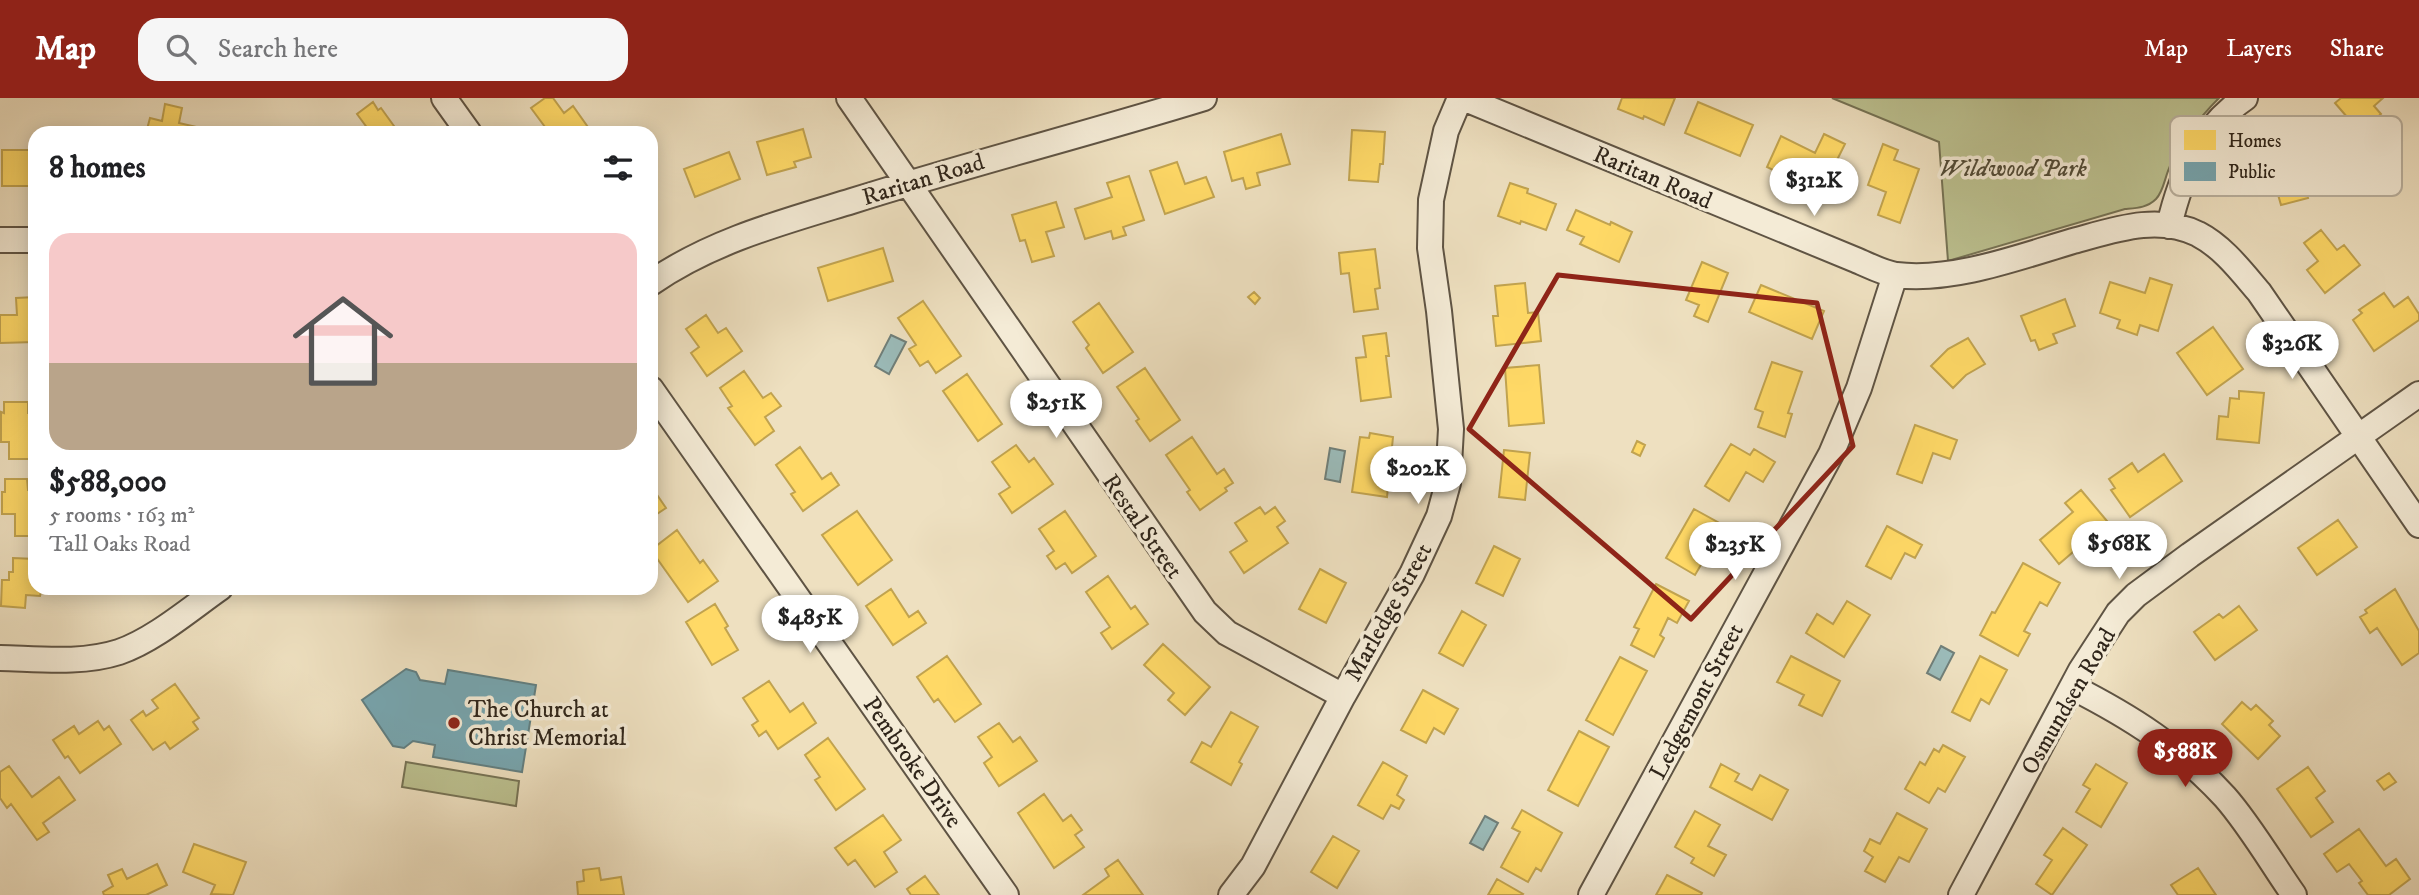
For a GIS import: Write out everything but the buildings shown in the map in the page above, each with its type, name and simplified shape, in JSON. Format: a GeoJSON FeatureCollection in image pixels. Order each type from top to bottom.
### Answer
{"type":"FeatureCollection","features":[{"type":"Feature","properties":{"kind":"street"},"geometry":{"type":"LineString","coordinates":[[444,98],[464,126]]}},
{"type":"Feature","properties":{"kind":"street","name":"Restal Street"},"geometry":{"type":"LineString","coordinates":[[849,98],[906,184],[1205,612],[1227,633],[1343,696]]}},
{"type":"Feature","properties":{"kind":"street","name":"Raritan Road"},"geometry":{"type":"LineString","coordinates":[[658,279],[696,256],[731,240],[906,184],[1204,98]]}},
{"type":"Feature","properties":{"kind":"street","name":"Raritan Road"},"geometry":{"type":"LineString","coordinates":[[1462,98],[1895,275],[1938,274],[1983,267],[2116,228],[2141,224],[2169,226],[2196,233],[2231,259],[2259,292],[2419,525]]}},
{"type":"Feature","properties":{"kind":"street","name":"Marledge Street"},"geometry":{"type":"LineString","coordinates":[[1231,895],[1253,866],[1343,696],[1412,574],[1439,516],[1448,483],[1449,407],[1430,248],[1431,200],[1446,131],[1462,98]]}},
{"type":"Feature","properties":{"kind":"street"},"geometry":{"type":"LineString","coordinates":[[2223,116],[2245,98]]}},
{"type":"Feature","properties":{"kind":"street"},"geometry":{"type":"LineString","coordinates":[[2169,226],[2176,196]]}},
{"type":"Feature","properties":{"kind":"street"},"geometry":{"type":"LineString","coordinates":[[0,240],[28,240]]}},
{"type":"Feature","properties":{"kind":"street","name":"Ledgemont Street"},"geometry":{"type":"LineString","coordinates":[[1591,895],[1831,454],[1859,388],[1895,275]]}},
{"type":"Feature","properties":{"kind":"street","name":"Osmundsen Road"},"geometry":{"type":"LineString","coordinates":[[1961,895],[2072,687],[2118,613],[2136,595],[2419,394]]}},
{"type":"Feature","properties":{"kind":"street","name":"Pembroke Drive"},"geometry":{"type":"LineString","coordinates":[[658,399],[1006,895]]}},
{"type":"Feature","properties":{"kind":"street"},"geometry":{"type":"LineString","coordinates":[[0,657],[92,658],[120,652],[146,639],[210,595]]}},
{"type":"Feature","properties":{"kind":"street"},"geometry":{"type":"LineString","coordinates":[[2072,687],[2120,711],[2150,730],[2190,762],[2227,799],[2294,895]]}},
{"type":"Feature","properties":{"kind":"highlighted area"},"geometry":{"type":"Polygon","coordinates":[[[1558,275],[1817,303],[1853,446],[1691,619],[1469,429],[1558,275]]]}},
{"type":"Feature","properties":{"kind":"green space","name":"Wildwood Park"},"geometry":{"type":"Polygon","coordinates":[[[1832,98],[2219,98],[2203,116],[2170,116],[2170,166],[2159,196],[2149,204],[1948,261],[1939,142],[1832,98]]]}},
{"type":"Feature","properties":{"kind":"green space"},"geometry":{"type":"Polygon","coordinates":[[[406,762],[519,781],[516,806],[402,787],[406,762]]]}},
{"type":"Feature","properties":{"kind":"water"},"geometry":{"type":"Polygon","coordinates":[[[891,335],[906,342],[889,374],[875,366],[891,335]]]}},
{"type":"Feature","properties":{"kind":"water"},"geometry":{"type":"Polygon","coordinates":[[[1330,448],[1345,451],[1340,482],[1325,479],[1330,448]]]}},
{"type":"Feature","properties":{"kind":"water"},"geometry":{"type":"Polygon","coordinates":[[[1941,646],[1954,653],[1940,680],[1927,673],[1941,646]]]}},
{"type":"Feature","properties":{"kind":"water"},"geometry":{"type":"Polygon","coordinates":[[[1485,816],[1498,823],[1483,850],[1470,843],[1485,816]]]}},
{"type":"Feature","properties":{"kind":"place","name":"The Church at Christ Memorial"},"geometry":{"type":"Point","coordinates":[454,723]}}]}
